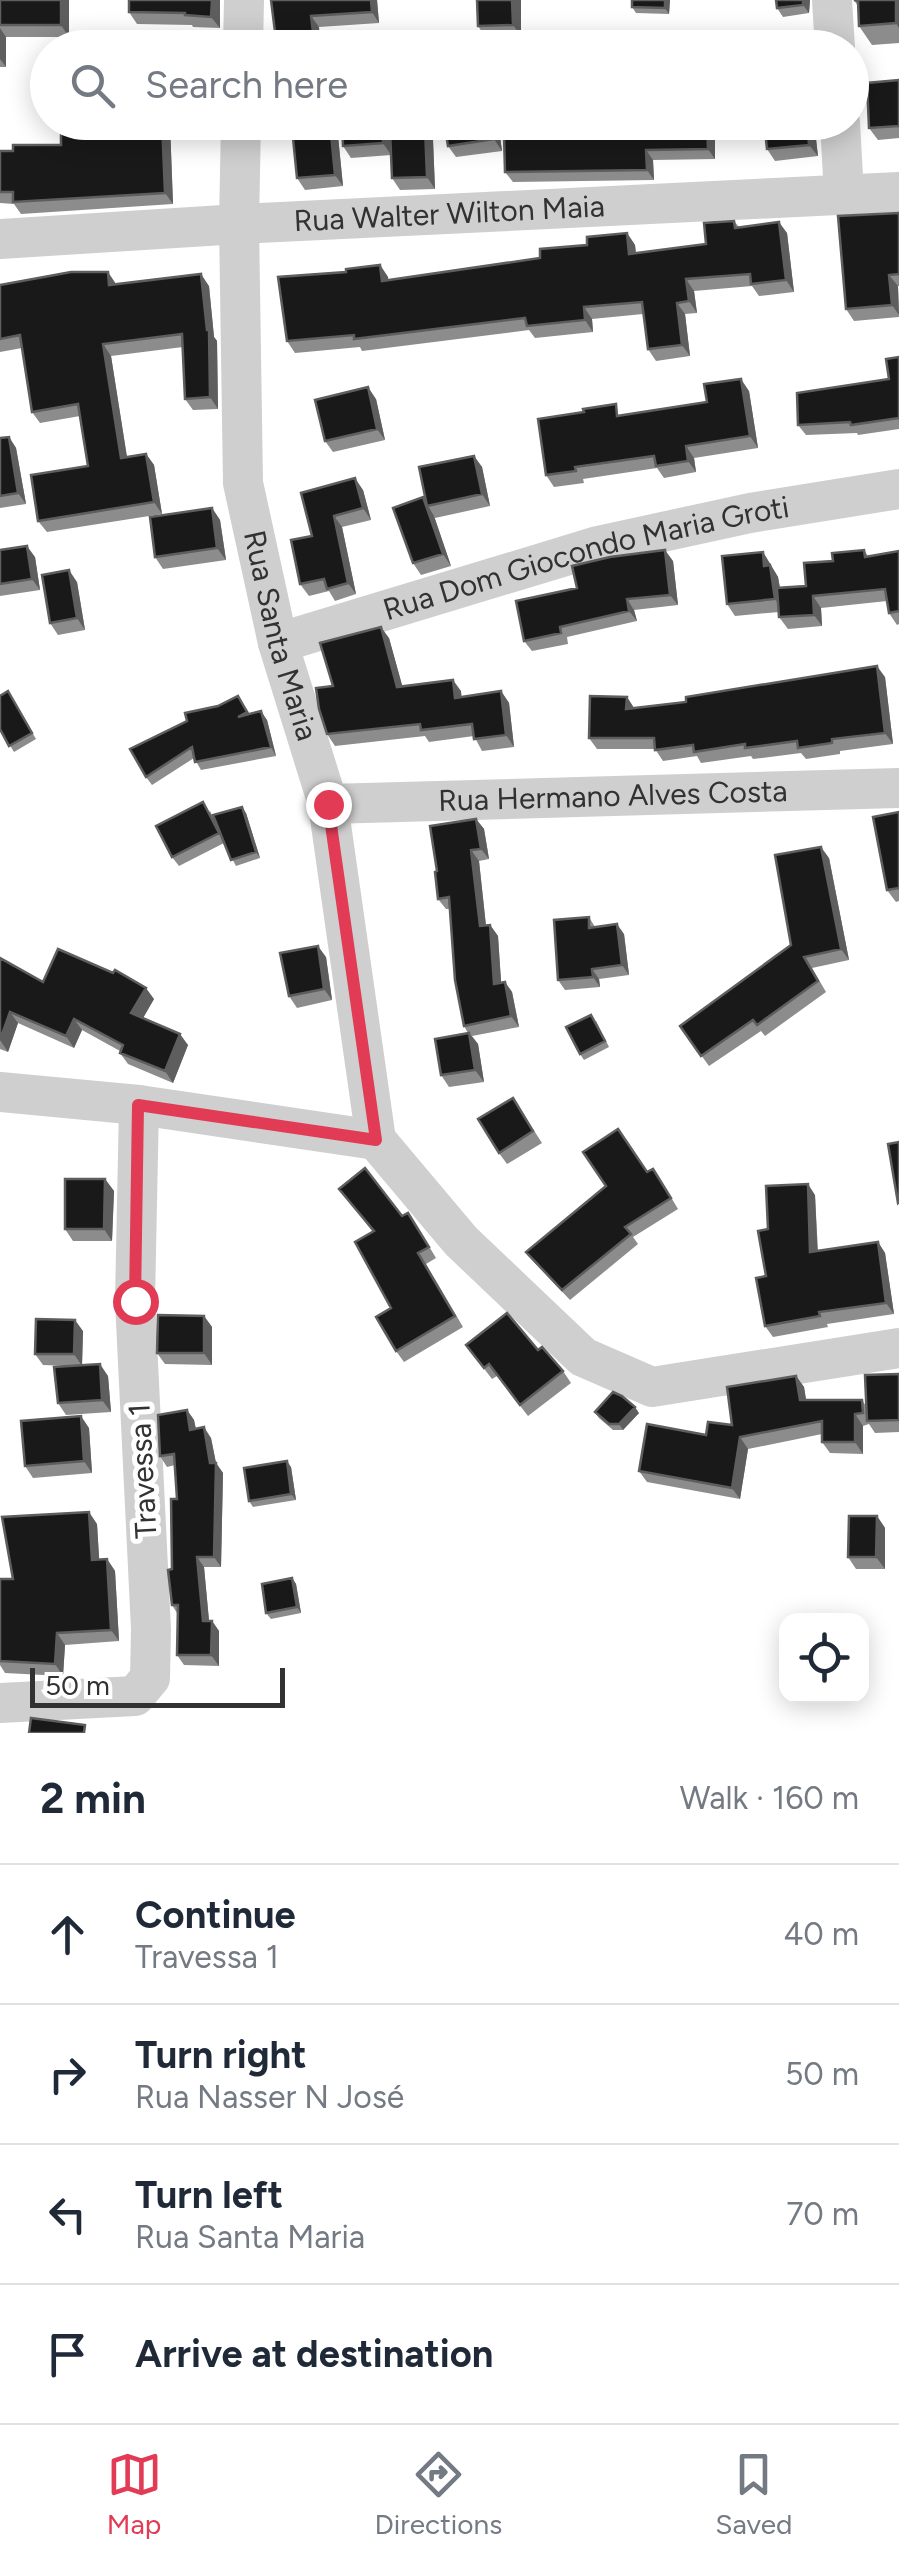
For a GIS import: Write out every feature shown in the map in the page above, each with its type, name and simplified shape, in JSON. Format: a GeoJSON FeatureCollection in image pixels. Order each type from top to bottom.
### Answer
{"type":"FeatureCollection","features":[{"type":"Feature","properties":{"kind":"street"},"geometry":{"type":"LineString","coordinates":[[243,30],[244,0]]}},
{"type":"Feature","properties":{"kind":"street"},"geometry":{"type":"LineString","coordinates":[[832,0],[834,30]]}},
{"type":"Feature","properties":{"kind":"street","name":"Rua Santa Maria"},"geometry":{"type":"LineString","coordinates":[[241,140],[243,483],[278,643],[328,804],[376,1140]]}},
{"type":"Feature","properties":{"kind":"street"},"geometry":{"type":"LineString","coordinates":[[841,140],[844,195]]}},
{"type":"Feature","properties":{"kind":"street","name":"Rua Walter Wilton Maia"},"geometry":{"type":"LineString","coordinates":[[0,239],[899,192]]}},
{"type":"Feature","properties":{"kind":"street","name":"Rua Dom Giocondo Maria Groti"},"geometry":{"type":"LineString","coordinates":[[278,643],[598,546],[750,513],[899,489]]}},
{"type":"Feature","properties":{"kind":"street","name":"Rua Hermano Alves Costa"},"geometry":{"type":"LineString","coordinates":[[328,804],[899,788]]}},
{"type":"Feature","properties":{"kind":"street"},"geometry":{"type":"LineString","coordinates":[[0,1092],[138,1105],[376,1140],[461,1241],[583,1356],[652,1387],[899,1348]]}},
{"type":"Feature","properties":{"kind":"street","name":"Travessa 1"},"geometry":{"type":"LineString","coordinates":[[0,1704],[135,1696],[150,1678],[135,1301],[138,1105]]}},
{"type":"Feature","properties":{"kind":"building"},"geometry":{"type":"Polygon","coordinates":[[[0,0],[61,0],[61,25],[0,25],[0,0]]]}},
{"type":"Feature","properties":{"kind":"building"},"geometry":{"type":"Polygon","coordinates":[[[129,0],[212,0],[211,17],[129,12],[129,0]]]}},
{"type":"Feature","properties":{"kind":"building"},"geometry":{"type":"Polygon","coordinates":[[[271,0],[371,0],[372,12],[311,16],[313,30],[275,30],[271,0]]]}},
{"type":"Feature","properties":{"kind":"building"},"geometry":{"type":"Polygon","coordinates":[[[477,0],[512,0],[513,25],[478,26],[477,0]]]}},
{"type":"Feature","properties":{"kind":"building"},"geometry":{"type":"Polygon","coordinates":[[[632,0],[665,0],[665,8],[632,7],[632,0]]]}},
{"type":"Feature","properties":{"kind":"building"},"geometry":{"type":"Polygon","coordinates":[[[776,0],[803,0],[803,5],[777,8],[776,0]]]}},
{"type":"Feature","properties":{"kind":"building"},"geometry":{"type":"Polygon","coordinates":[[[854,0],[896,0],[896,23],[859,26],[858,1],[854,0]]]}},
{"type":"Feature","properties":{"kind":"building"},"geometry":{"type":"Polygon","coordinates":[[[899,80],[899,126],[869,128],[869,83],[899,80]]]}},
{"type":"Feature","properties":{"kind":"building"},"geometry":{"type":"Polygon","coordinates":[[[61,140],[163,140],[165,193],[13,202],[13,192],[0,192],[0,151],[13,151],[13,145],[61,145],[61,140]]]}},
{"type":"Feature","properties":{"kind":"building"},"geometry":{"type":"Polygon","coordinates":[[[293,140],[332,140],[335,175],[297,178],[293,140]]]}},
{"type":"Feature","properties":{"kind":"building"},"geometry":{"type":"Polygon","coordinates":[[[343,140],[383,140],[383,143],[343,146],[343,140]]]}},
{"type":"Feature","properties":{"kind":"building"},"geometry":{"type":"Polygon","coordinates":[[[390,140],[425,140],[427,177],[392,178],[390,140]]]}},
{"type":"Feature","properties":{"kind":"building"},"geometry":{"type":"Polygon","coordinates":[[[447,140],[487,140],[448,146],[447,140]]]}},
{"type":"Feature","properties":{"kind":"building"},"geometry":{"type":"Polygon","coordinates":[[[504,140],[708,140],[708,149],[646,150],[647,170],[505,172],[504,140]]]}},
{"type":"Feature","properties":{"kind":"building"},"geometry":{"type":"Polygon","coordinates":[[[766,140],[809,140],[809,145],[767,149],[766,140]]]}},
{"type":"Feature","properties":{"kind":"building"},"geometry":{"type":"Polygon","coordinates":[[[899,213],[899,274],[889,275],[892,305],[846,309],[838,216],[899,213]]]}},
{"type":"Feature","properties":{"kind":"building"},"geometry":{"type":"Polygon","coordinates":[[[734,221],[735,228],[779,222],[786,280],[751,284],[750,274],[686,279],[689,301],[677,303],[682,345],[648,349],[642,302],[584,307],[585,320],[527,326],[525,318],[354,339],[354,335],[287,341],[278,277],[380,265],[382,281],[540,258],[540,249],[587,245],[587,237],[627,233],[629,254],[706,244],[704,223],[734,221]]]}},
{"type":"Feature","properties":{"kind":"building"},"geometry":{"type":"Polygon","coordinates":[[[71,272],[108,272],[109,285],[201,274],[209,330],[210,397],[185,399],[182,334],[103,344],[121,458],[146,454],[154,502],[38,521],[31,475],[88,466],[78,404],[32,412],[20,335],[0,339],[0,285],[71,272]]]}},
{"type":"Feature","properties":{"kind":"building"},"geometry":{"type":"Polygon","coordinates":[[[899,357],[899,418],[851,425],[798,425],[797,393],[889,379],[886,359],[899,357]]]}},
{"type":"Feature","properties":{"kind":"building"},"geometry":{"type":"Polygon","coordinates":[[[741,379],[750,436],[686,446],[688,461],[656,466],[654,456],[546,475],[538,419],[616,404],[617,416],[707,402],[704,384],[741,379]]]}},
{"type":"Feature","properties":{"kind":"building"},"geometry":{"type":"Polygon","coordinates":[[[368,387],[377,429],[325,441],[315,400],[368,387]]]}},
{"type":"Feature","properties":{"kind":"building"},"geometry":{"type":"Polygon","coordinates":[[[9,437],[18,493],[0,496],[0,438],[9,437]]]}},
{"type":"Feature","properties":{"kind":"building"},"geometry":{"type":"Polygon","coordinates":[[[474,456],[482,494],[427,506],[419,467],[474,456]]]}},
{"type":"Feature","properties":{"kind":"building"},"geometry":{"type":"Polygon","coordinates":[[[355,478],[363,508],[334,516],[348,583],[327,589],[324,579],[300,584],[291,540],[312,536],[301,493],[355,478]]]}},
{"type":"Feature","properties":{"kind":"building"},"geometry":{"type":"Polygon","coordinates":[[[423,497],[443,554],[413,563],[393,508],[423,497]]]}},
{"type":"Feature","properties":{"kind":"building"},"geometry":{"type":"Polygon","coordinates":[[[212,508],[217,548],[155,557],[150,517],[212,508]]]}},
{"type":"Feature","properties":{"kind":"building"},"geometry":{"type":"Polygon","coordinates":[[[27,546],[32,579],[0,584],[0,550],[27,546]]]}},
{"type":"Feature","properties":{"kind":"building"},"geometry":{"type":"Polygon","coordinates":[[[665,550],[670,595],[627,599],[629,611],[560,627],[561,633],[524,641],[516,601],[577,588],[572,566],[665,550]]]}},
{"type":"Feature","properties":{"kind":"building"},"geometry":{"type":"Polygon","coordinates":[[[864,550],[865,557],[899,551],[899,611],[889,613],[885,589],[813,596],[814,615],[779,617],[777,588],[806,586],[804,563],[833,561],[832,553],[864,550]]]}},
{"type":"Feature","properties":{"kind":"building"},"geometry":{"type":"Polygon","coordinates":[[[763,552],[764,566],[770,565],[775,599],[727,604],[722,556],[763,552]]]}},
{"type":"Feature","properties":{"kind":"building"},"geometry":{"type":"Polygon","coordinates":[[[69,570],[77,618],[50,623],[42,575],[69,570]]]}},
{"type":"Feature","properties":{"kind":"building"},"geometry":{"type":"Polygon","coordinates":[[[381,627],[397,687],[453,680],[455,698],[501,691],[506,735],[474,739],[472,724],[421,730],[420,724],[327,734],[316,688],[333,686],[320,643],[381,627]]]}},
{"type":"Feature","properties":{"kind":"building"},"geometry":{"type":"Polygon","coordinates":[[[877,666],[885,733],[832,739],[832,743],[798,748],[797,741],[694,752],[693,745],[655,750],[654,738],[589,738],[590,696],[627,697],[626,709],[686,702],[686,697],[877,666]]]}},
{"type":"Feature","properties":{"kind":"building"},"geometry":{"type":"Polygon","coordinates":[[[8,691],[32,733],[9,746],[0,729],[0,696],[8,691]]]}},
{"type":"Feature","properties":{"kind":"building"},"geometry":{"type":"Polygon","coordinates":[[[238,696],[247,712],[238,717],[261,711],[271,747],[195,762],[192,747],[146,777],[130,749],[187,721],[185,713],[218,706],[238,696]]]}},
{"type":"Feature","properties":{"kind":"building"},"geometry":{"type":"Polygon","coordinates":[[[203,802],[219,833],[172,857],[156,826],[203,802]]]}},
{"type":"Feature","properties":{"kind":"building"},"geometry":{"type":"Polygon","coordinates":[[[242,807],[256,852],[231,860],[213,815],[242,807]]]}},
{"type":"Feature","properties":{"kind":"building"},"geometry":{"type":"Polygon","coordinates":[[[899,812],[899,888],[887,890],[873,817],[899,812]]]}},
{"type":"Feature","properties":{"kind":"building"},"geometry":{"type":"Polygon","coordinates":[[[476,819],[481,849],[471,850],[480,926],[490,925],[494,984],[505,982],[511,1016],[464,1026],[455,980],[449,897],[438,899],[430,826],[476,819]]]}},
{"type":"Feature","properties":{"kind":"building"},"geometry":{"type":"Polygon","coordinates":[[[821,847],[841,949],[804,957],[818,981],[757,1025],[753,1020],[701,1056],[680,1026],[791,945],[775,855],[821,847]]]}},
{"type":"Feature","properties":{"kind":"building"},"geometry":{"type":"Polygon","coordinates":[[[589,917],[589,928],[617,924],[622,965],[592,969],[593,977],[558,980],[554,920],[589,917]]]}},
{"type":"Feature","properties":{"kind":"building"},"geometry":{"type":"Polygon","coordinates":[[[318,946],[324,989],[289,996],[280,953],[318,946]]]}},
{"type":"Feature","properties":{"kind":"building"},"geometry":{"type":"Polygon","coordinates":[[[58,949],[113,973],[115,970],[146,988],[131,1013],[180,1034],[165,1071],[120,1053],[123,1045],[74,1019],[66,1036],[10,1012],[0,1040],[0,958],[43,982],[58,949]]]}},
{"type":"Feature","properties":{"kind":"building"},"geometry":{"type":"Polygon","coordinates":[[[591,1015],[605,1041],[580,1054],[566,1027],[591,1015]]]}},
{"type":"Feature","properties":{"kind":"building"},"geometry":{"type":"Polygon","coordinates":[[[469,1033],[475,1070],[441,1075],[435,1039],[469,1033]]]}},
{"type":"Feature","properties":{"kind":"building"},"geometry":{"type":"Polygon","coordinates":[[[513,1098],[533,1131],[499,1153],[478,1119],[513,1098]]]}},
{"type":"Feature","properties":{"kind":"building"},"geometry":{"type":"Polygon","coordinates":[[[618,1129],[647,1172],[653,1169],[671,1198],[625,1227],[631,1234],[562,1290],[526,1252],[606,1186],[583,1152],[618,1129]]]}},
{"type":"Feature","properties":{"kind":"building"},"geometry":{"type":"Polygon","coordinates":[[[899,1142],[899,1202],[898,1203],[888,1144],[899,1142]]]}},
{"type":"Feature","properties":{"kind":"building"},"geometry":{"type":"Polygon","coordinates":[[[365,1168],[402,1216],[408,1213],[429,1247],[418,1253],[455,1316],[396,1351],[376,1317],[391,1308],[355,1242],[374,1231],[339,1189],[365,1168]]]}},
{"type":"Feature","properties":{"kind":"building"},"geometry":{"type":"Polygon","coordinates":[[[65,1179],[105,1179],[104,1229],[65,1229],[65,1179]]]}},
{"type":"Feature","properties":{"kind":"building"},"geometry":{"type":"Polygon","coordinates":[[[808,1184],[810,1252],[878,1242],[886,1303],[819,1312],[820,1316],[765,1326],[756,1278],[766,1276],[758,1231],[768,1229],[766,1186],[808,1184]]]}},
{"type":"Feature","properties":{"kind":"building"},"geometry":{"type":"Polygon","coordinates":[[[507,1313],[538,1350],[542,1347],[563,1371],[520,1405],[489,1364],[484,1368],[466,1345],[507,1313]]]}},
{"type":"Feature","properties":{"kind":"building"},"geometry":{"type":"Polygon","coordinates":[[[158,1315],[204,1316],[204,1353],[157,1353],[158,1315]]]}},
{"type":"Feature","properties":{"kind":"building"},"geometry":{"type":"Polygon","coordinates":[[[36,1319],[75,1320],[74,1354],[35,1354],[36,1319]]]}},
{"type":"Feature","properties":{"kind":"building"},"geometry":{"type":"Polygon","coordinates":[[[100,1364],[102,1400],[58,1403],[54,1367],[100,1364]]]}},
{"type":"Feature","properties":{"kind":"building"},"geometry":{"type":"Polygon","coordinates":[[[899,1374],[899,1420],[867,1421],[865,1375],[899,1374]]]}},
{"type":"Feature","properties":{"kind":"building"},"geometry":{"type":"Polygon","coordinates":[[[796,1376],[800,1400],[862,1400],[863,1413],[855,1414],[855,1442],[822,1442],[822,1421],[740,1437],[732,1488],[639,1471],[647,1424],[706,1435],[708,1422],[732,1425],[727,1387],[796,1376]]]}},
{"type":"Feature","properties":{"kind":"building"},"geometry":{"type":"Polygon","coordinates":[[[613,1392],[635,1407],[619,1424],[609,1424],[595,1412],[613,1392]]]}},
{"type":"Feature","properties":{"kind":"building"},"geometry":{"type":"Polygon","coordinates":[[[187,1410],[190,1430],[204,1427],[210,1463],[216,1463],[214,1557],[197,1557],[203,1621],[212,1621],[211,1655],[177,1655],[178,1605],[172,1605],[168,1570],[172,1569],[171,1499],[177,1499],[174,1454],[160,1456],[158,1415],[187,1410]]]}},
{"type":"Feature","properties":{"kind":"building"},"geometry":{"type":"Polygon","coordinates":[[[81,1416],[84,1461],[25,1466],[21,1421],[81,1416]]]}},
{"type":"Feature","properties":{"kind":"building"},"geometry":{"type":"Polygon","coordinates":[[[287,1461],[291,1494],[249,1501],[244,1468],[287,1461]]]}},
{"type":"Feature","properties":{"kind":"building"},"geometry":{"type":"Polygon","coordinates":[[[89,1512],[92,1560],[107,1559],[111,1630],[57,1633],[55,1664],[0,1661],[0,1579],[13,1579],[2,1517],[89,1512]]]}},
{"type":"Feature","properties":{"kind":"building"},"geometry":{"type":"Polygon","coordinates":[[[849,1516],[877,1516],[876,1557],[848,1557],[849,1516]]]}},
{"type":"Feature","properties":{"kind":"building"},"geometry":{"type":"Polygon","coordinates":[[[292,1578],[297,1607],[266,1613],[262,1584],[292,1578]]]}},
{"type":"Feature","properties":{"kind":"building"},"geometry":{"type":"Polygon","coordinates":[[[31,1718],[85,1725],[84,1733],[29,1733],[31,1718]]]}},
{"type":"Feature","properties":{"kind":"route"},"geometry":{"type":"LineString","coordinates":[[135,1301],[138,1105],[376,1140],[328,804]]}}]}
